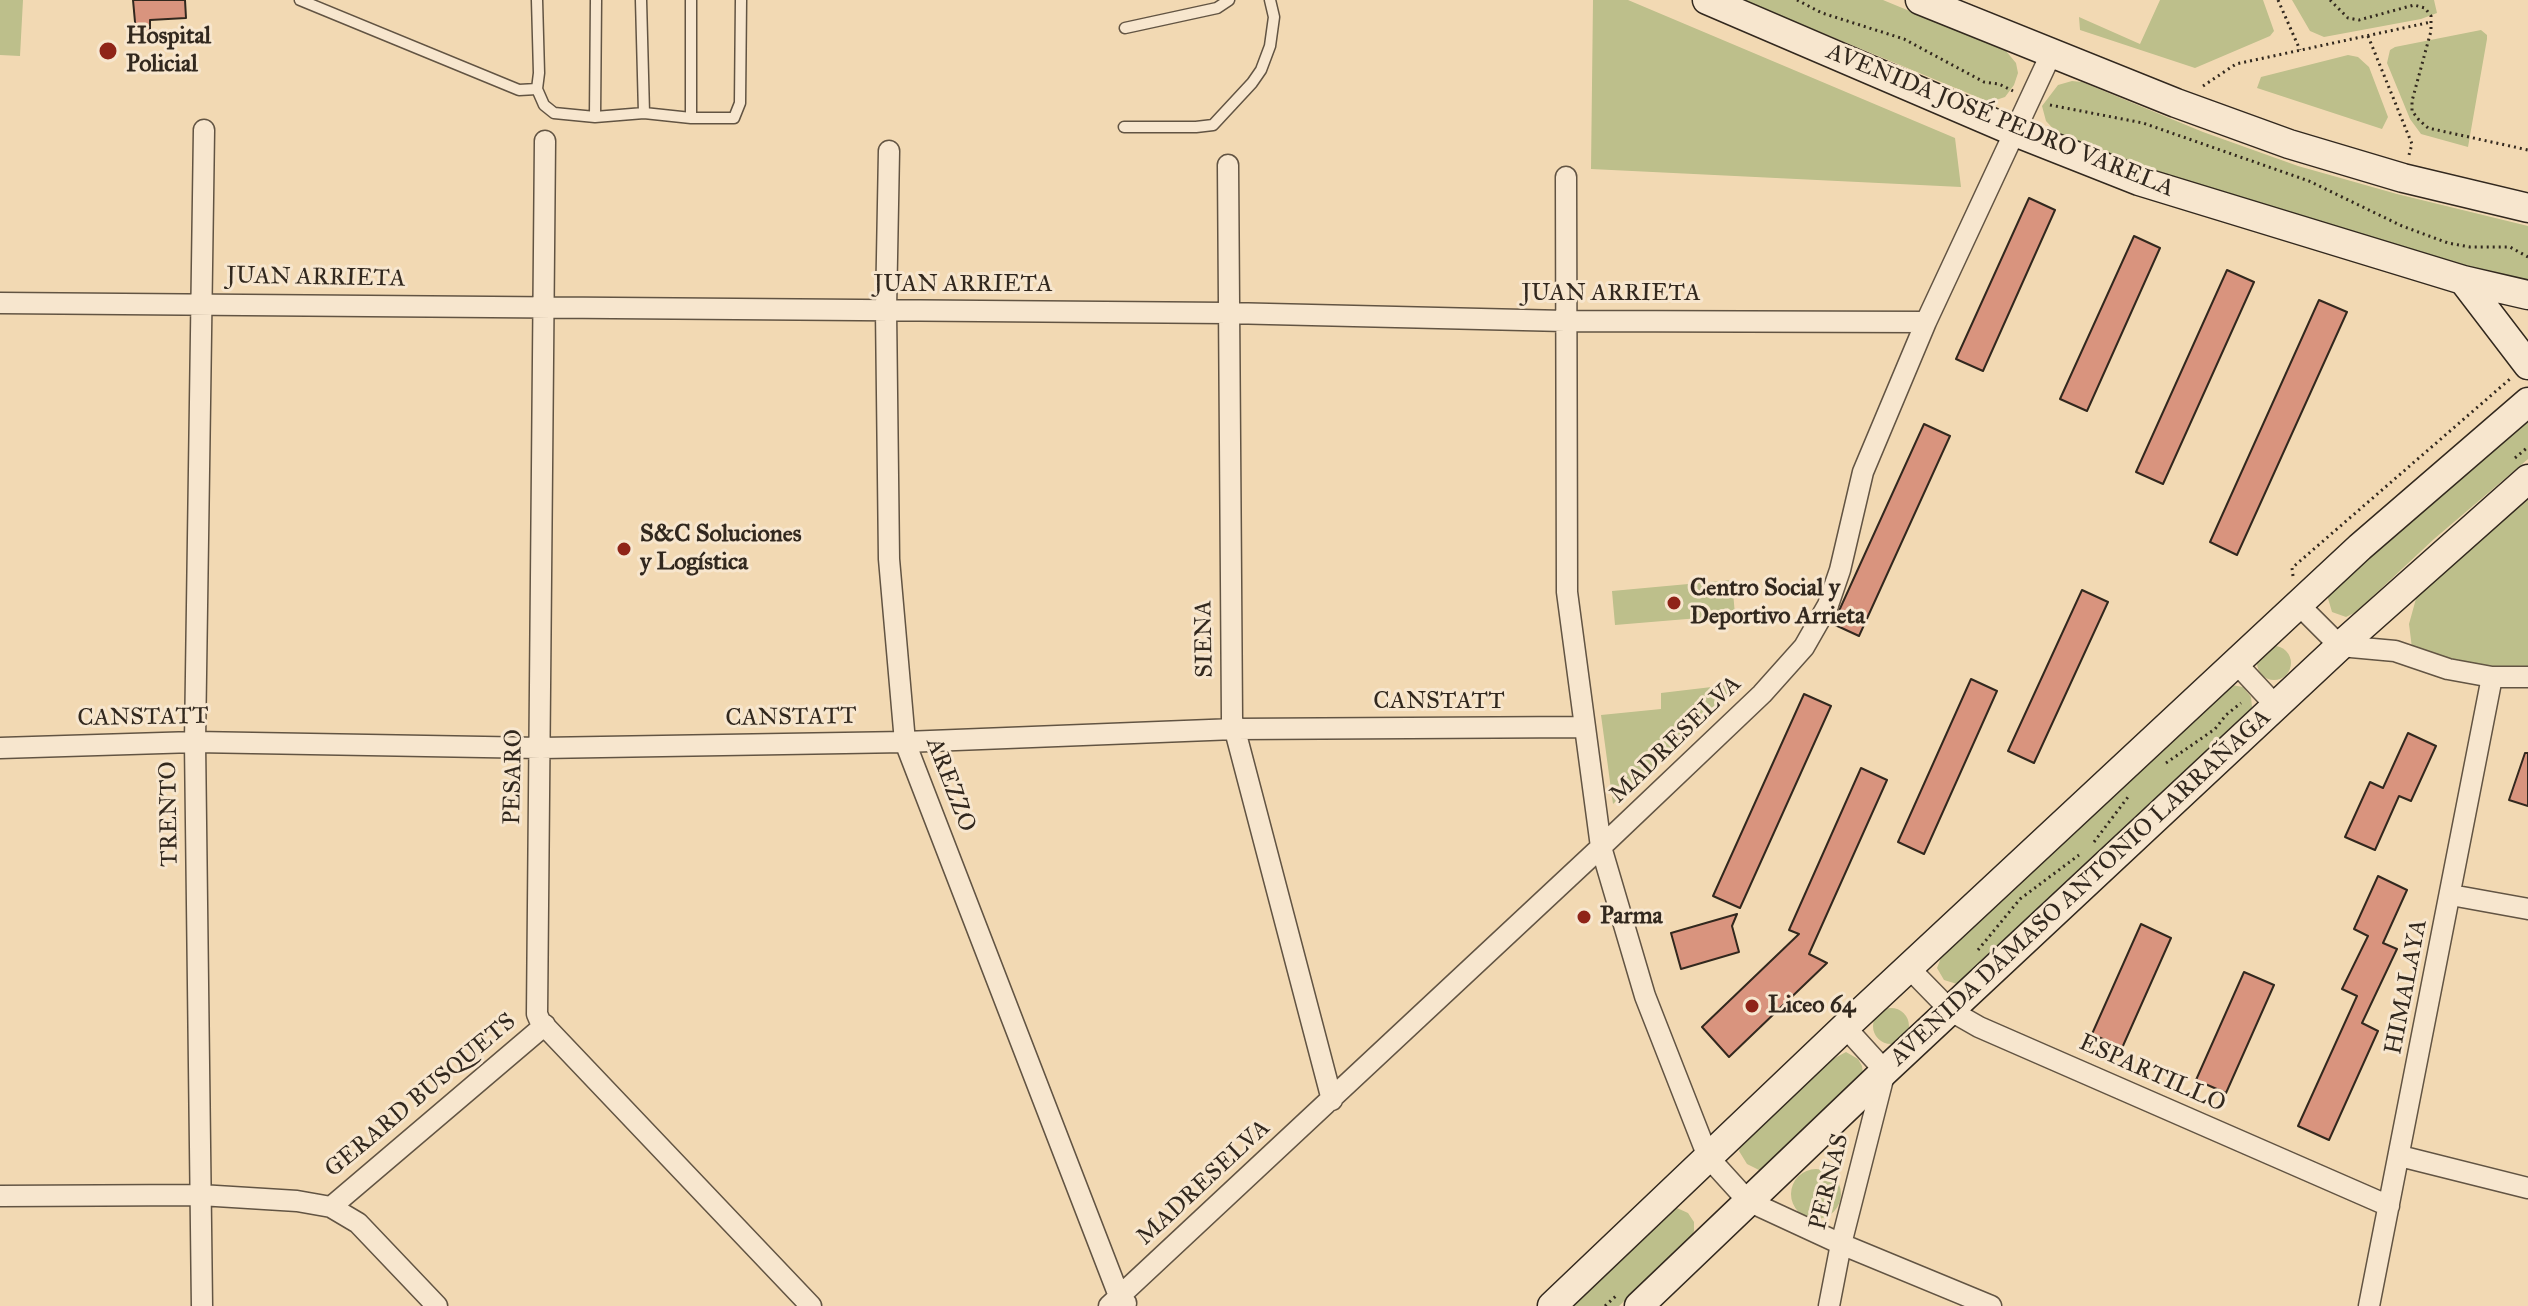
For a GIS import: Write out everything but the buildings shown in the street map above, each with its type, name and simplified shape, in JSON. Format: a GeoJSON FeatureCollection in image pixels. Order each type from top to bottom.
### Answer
{"type":"FeatureCollection","features":[{"type":"Feature","properties":{"kind":"street","name":"AVENIDA JOSÉ PEDRO VARELA"},"geometry":{"type":"LineString","coordinates":[[1707,0],[2015,132],[2139,181],[2463,280],[2528,295]]}},
{"type":"Feature","properties":{"kind":"street"},"geometry":{"type":"LineString","coordinates":[[1921,0],[2176,103],[2289,144],[2403,178],[2528,208]]}},
{"type":"Feature","properties":{"kind":"street","name":"MADRESELVA"},"geometry":{"type":"LineString","coordinates":[[1119,1303],[1762,694],[1804,647],[1828,605],[1840,570],[1863,472],[1926,322],[2051,54]]}},
{"type":"Feature","properties":{"kind":"street","name":"TRENTO"},"geometry":{"type":"LineString","coordinates":[[202,1306],[195,742],[204,130]]}},
{"type":"Feature","properties":{"kind":"street","name":"PESARO"},"geometry":{"type":"LineString","coordinates":[[545,141],[536,1003],[537,1014],[545,1025]]}},
{"type":"Feature","properties":{"kind":"street","name":"AREZZO"},"geometry":{"type":"LineString","coordinates":[[889,151],[886,310],[889,559],[905,742],[1119,1303]]}},
{"type":"Feature","properties":{"kind":"street","name":"SIENA"},"geometry":{"type":"LineString","coordinates":[[1228,165],[1232,719],[1332,1100]]}},
{"type":"Feature","properties":{"kind":"street"},"geometry":{"type":"LineString","coordinates":[[1566,177],[1567,592],[1601,847],[1645,996],[1708,1157],[1748,1201],[1841,1244],[1991,1306]]}},
{"type":"Feature","properties":{"kind":"street"},"geometry":{"type":"LineString","coordinates":[[2463,280],[2528,365]]}},
{"type":"Feature","properties":{"kind":"street","name":"JUAN ARRIETA"},"geometry":{"type":"LineString","coordinates":[[0,303],[1227,313],[1565,321],[1926,322]]}},
{"type":"Feature","properties":{"kind":"street"},"geometry":{"type":"LineString","coordinates":[[1552,1306],[2298,604],[2528,402]]}},
{"type":"Feature","properties":{"kind":"street","name":"AVENIDA DÁMASO ANTONIO LARRAÑAGA"},"geometry":{"type":"LineString","coordinates":[[1639,1306],[1885,1071],[2340,646],[2528,479]]}},
{"type":"Feature","properties":{"kind":"street"},"geometry":{"type":"LineString","coordinates":[[2298,604],[2340,646],[2395,651],[2448,669],[2492,677],[2528,677]]}},
{"type":"Feature","properties":{"kind":"street","name":"AVENIDA DÁMASO ANTONIO LARRAÑAGA"},"geometry":{"type":"LineString","coordinates":[[2236,663],[2276,706]]}},
{"type":"Feature","properties":{"kind":"street","name":"HIMALAYA"},"geometry":{"type":"LineString","coordinates":[[2369,1306],[2492,677]]}},
{"type":"Feature","properties":{"kind":"street","name":"CANSTATT"},"geometry":{"type":"LineString","coordinates":[[0,748],[195,742],[541,748],[905,742],[1235,729],[1583,727]]}},
{"type":"Feature","properties":{"kind":"street"},"geometry":{"type":"LineString","coordinates":[[2451,895],[2528,909]]}},
{"type":"Feature","properties":{"kind":"street","name":"ESPARTILLO"},"geometry":{"type":"LineString","coordinates":[[1909,968],[1951,1011],[1979,1027],[2389,1206]]}},
{"type":"Feature","properties":{"kind":"street"},"geometry":{"type":"LineString","coordinates":[[545,1025],[811,1306]]}},
{"type":"Feature","properties":{"kind":"street","name":"GERARD BUSQUETS"},"geometry":{"type":"LineString","coordinates":[[331,1207],[545,1025]]}},
{"type":"Feature","properties":{"kind":"street","name":"AVENIDA DÁMASO ANTONIO LARRAÑAGA"},"geometry":{"type":"LineString","coordinates":[[1845,1027],[1885,1071]]}},
{"type":"Feature","properties":{"kind":"street","name":"PERNAS"},"geometry":{"type":"LineString","coordinates":[[1829,1306],[1841,1244],[1885,1071]]}},
{"type":"Feature","properties":{"kind":"street"},"geometry":{"type":"LineString","coordinates":[[2400,1156],[2528,1188]]}},
{"type":"Feature","properties":{"kind":"street"},"geometry":{"type":"LineString","coordinates":[[0,1196],[200,1195],[297,1201],[331,1207],[358,1223],[437,1306]]}},
{"type":"Feature","properties":{"kind":"lane"},"geometry":{"type":"LineString","coordinates":[[300,0],[519,90],[537,89]]}},
{"type":"Feature","properties":{"kind":"lane"},"geometry":{"type":"LineString","coordinates":[[537,0],[537,89],[544,105],[554,113],[595,117],[644,113],[691,118],[734,118],[738,110],[741,0]]}},
{"type":"Feature","properties":{"kind":"lane"},"geometry":{"type":"LineString","coordinates":[[595,117],[596,0]]}},
{"type":"Feature","properties":{"kind":"lane"},"geometry":{"type":"LineString","coordinates":[[641,0],[644,113]]}},
{"type":"Feature","properties":{"kind":"lane"},"geometry":{"type":"LineString","coordinates":[[691,0],[691,118]]}},
{"type":"Feature","properties":{"kind":"lane"},"geometry":{"type":"LineString","coordinates":[[1125,28],[1217,8],[1229,0]]}},
{"type":"Feature","properties":{"kind":"lane"},"geometry":{"type":"LineString","coordinates":[[1124,127],[1213,125],[1261,70],[1270,46],[1274,17],[1270,0]]}},
{"type":"Feature","properties":{"kind":"path"},"geometry":{"type":"LineString","coordinates":[[1797,0],[1822,13],[1904,39],[1984,82],[1999,84],[2048,105],[2143,123],[2309,181],[2402,226],[2448,243],[2470,247],[2510,247],[2528,257]]}},
{"type":"Feature","properties":{"kind":"path"},"geometry":{"type":"LineString","coordinates":[[2278,0],[2300,50]]}},
{"type":"Feature","properties":{"kind":"path"},"geometry":{"type":"LineString","coordinates":[[2330,0],[2348,18],[2359,20],[2414,5],[2425,8],[2431,16],[2431,31],[2412,111],[2428,128],[2528,150]]}},
{"type":"Feature","properties":{"kind":"path"},"geometry":{"type":"LineString","coordinates":[[2176,103],[2236,64],[2431,22]]}},
{"type":"Feature","properties":{"kind":"path"},"geometry":{"type":"LineString","coordinates":[[2368,36],[2412,144],[2403,178]]}},
{"type":"Feature","properties":{"kind":"path"},"geometry":{"type":"LineString","coordinates":[[2298,604],[2292,568],[2528,365]]}},
{"type":"Feature","properties":{"kind":"green space"},"geometry":{"type":"Polygon","coordinates":[[[0,0],[23,0],[20,56],[0,55],[0,0]]]}},
{"type":"Feature","properties":{"kind":"green space"},"geometry":{"type":"Polygon","coordinates":[[[1593,0],[1628,0],[1955,138],[1961,187],[1591,169],[1593,0]]]}},
{"type":"Feature","properties":{"kind":"green space"},"geometry":{"type":"Polygon","coordinates":[[[1743,0],[1883,0],[2006,51],[2016,63],[2018,73],[2005,97],[1990,102],[1743,0]]]}},
{"type":"Feature","properties":{"kind":"green space"},"geometry":{"type":"Polygon","coordinates":[[[2160,0],[2263,0],[2274,31],[2270,36],[2195,68],[2080,30],[2079,17],[2140,44],[2160,0]]]}},
{"type":"Feature","properties":{"kind":"green space"},"geometry":{"type":"Polygon","coordinates":[[[2292,0],[2434,0],[2437,13],[2421,19],[2324,37],[2310,31],[2292,0]]]}},
{"type":"Feature","properties":{"kind":"green space"},"geometry":{"type":"Polygon","coordinates":[[[2481,30],[2487,39],[2468,147],[2421,134],[2410,119],[2387,63],[2390,50],[2481,30]]]}},
{"type":"Feature","properties":{"kind":"green space"},"geometry":{"type":"Polygon","coordinates":[[[2348,55],[2358,57],[2369,67],[2388,117],[2382,129],[2257,88],[2261,77],[2348,55]]]}},
{"type":"Feature","properties":{"kind":"green space"},"geometry":{"type":"Polygon","coordinates":[[[2082,82],[2203,132],[2298,166],[2528,226],[2528,282],[2394,250],[2259,208],[2059,135],[2046,121],[2042,106],[2058,85],[2082,82]]]}},
{"type":"Feature","properties":{"kind":"green space"},"geometry":{"type":"Polygon","coordinates":[[[2528,414],[2528,459],[2434,539],[2356,612],[2346,617],[2332,612],[2327,595],[2528,414]]]}},
{"type":"Feature","properties":{"kind":"green space"},"geometry":{"type":"Polygon","coordinates":[[[2528,492],[2528,669],[2459,663],[2412,648],[2409,624],[2417,595],[2528,492]]]}},
{"type":"Feature","properties":{"kind":"green space","name":"Centro Social y Deportivo Arrieta"},"geometry":{"type":"Polygon","coordinates":[[[1732,580],[1735,615],[1615,625],[1612,591],[1732,580]]]}},
{"type":"Feature","properties":{"kind":"green space"},"geometry":{"type":"Polygon","coordinates":[[[2274,646],[2286,651],[2291,663],[2286,675],[2274,680],[2262,675],[2257,663],[2262,651],[2274,646]]]}},
{"type":"Feature","properties":{"kind":"green space"},"geometry":{"type":"Polygon","coordinates":[[[1737,684],[1613,804],[1601,715],[1661,709],[1661,693],[1737,684]]]}},
{"type":"Feature","properties":{"kind":"green space"},"geometry":{"type":"Polygon","coordinates":[[[2232,685],[2243,687],[2251,697],[2252,707],[2248,714],[1962,982],[1957,984],[1944,980],[1937,968],[1942,955],[2232,685]]]}},
{"type":"Feature","properties":{"kind":"green space"},"geometry":{"type":"Polygon","coordinates":[[[1891,1008],[1903,1014],[1909,1026],[1903,1038],[1891,1044],[1879,1038],[1873,1026],[1879,1014],[1891,1008]]]}},
{"type":"Feature","properties":{"kind":"green space"},"geometry":{"type":"Polygon","coordinates":[[[1846,1052],[1858,1059],[1863,1074],[1761,1171],[1747,1164],[1739,1151],[1741,1145],[1831,1060],[1846,1052]]]}},
{"type":"Feature","properties":{"kind":"green space"},"geometry":{"type":"Polygon","coordinates":[[[1816,1169],[1834,1176],[1841,1194],[1834,1212],[1816,1219],[1798,1212],[1791,1194],[1798,1176],[1816,1169]]]}},
{"type":"Feature","properties":{"kind":"green space"},"geometry":{"type":"Polygon","coordinates":[[[1677,1208],[1688,1213],[1694,1222],[1690,1239],[1619,1306],[1568,1306],[1669,1211],[1677,1208]]]}},
{"type":"Feature","properties":{"kind":"place","name":"Hospital Policial"},"geometry":{"type":"Point","coordinates":[108,51]}},
{"type":"Feature","properties":{"kind":"place","name":"S&C Soluciones y Logística"},"geometry":{"type":"Point","coordinates":[624,549]}},
{"type":"Feature","properties":{"kind":"place","name":"Centro Social y Deportivo Arrieta"},"geometry":{"type":"Point","coordinates":[1674,603]}},
{"type":"Feature","properties":{"kind":"place","name":"Parma"},"geometry":{"type":"Point","coordinates":[1584,917]}},
{"type":"Feature","properties":{"kind":"place","name":"Liceo 64"},"geometry":{"type":"Point","coordinates":[1752,1006]}}]}
